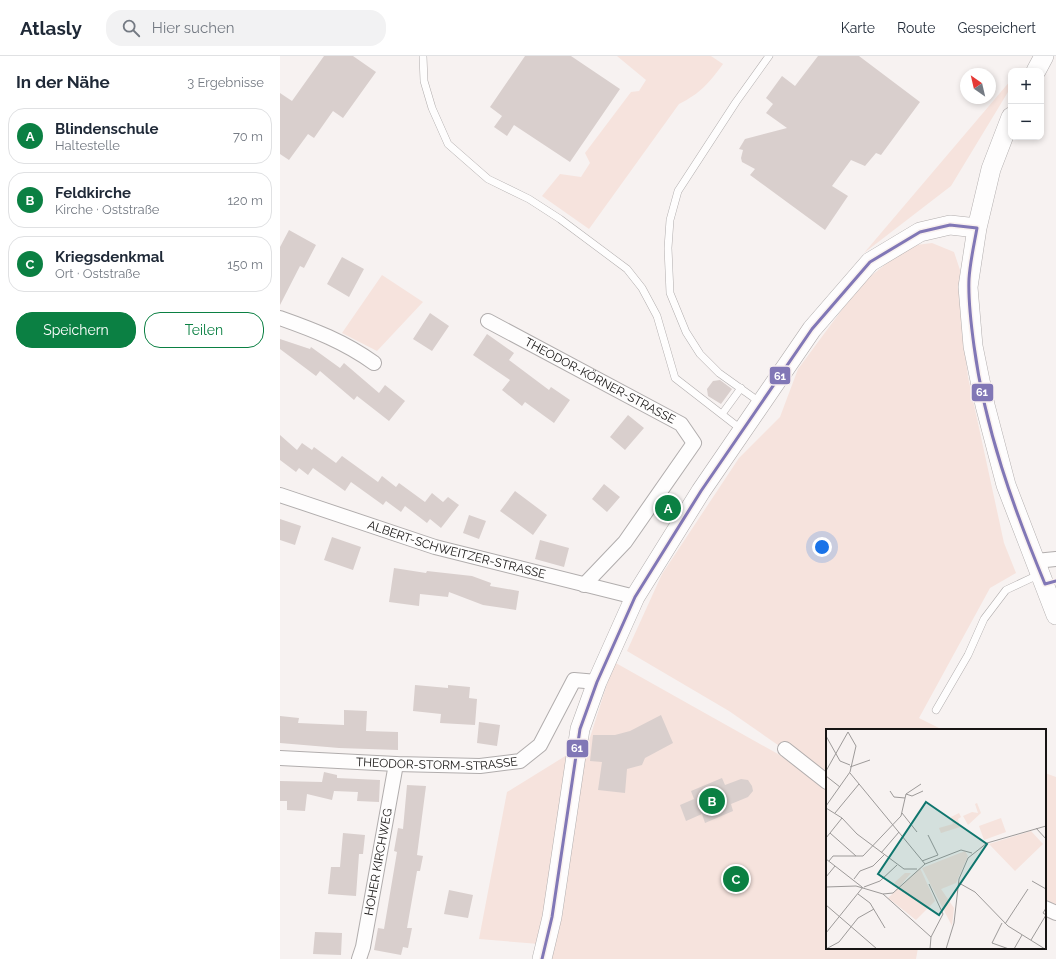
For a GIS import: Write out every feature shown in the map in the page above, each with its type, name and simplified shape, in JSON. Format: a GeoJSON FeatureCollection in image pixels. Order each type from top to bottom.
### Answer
{"type":"FeatureCollection","features":[{"type":"Feature","properties":{"kind":"street"},"geometry":{"type":"LineString","coordinates":[[1038,68],[1044,56]]}},
{"type":"Feature","properties":{"kind":"street"},"geometry":{"type":"LineString","coordinates":[[1008,125],[991,169],[977,228],[968,287],[973,346],[985,405],[1006,485],[1020,524],[1044,575],[1056,615]]}},
{"type":"Feature","properties":{"kind":"street"},"geometry":{"type":"LineString","coordinates":[[542,959],[552,917],[580,729],[597,682],[635,597],[701,491],[812,329],[870,262],[920,232],[950,225],[977,228]]}},
{"type":"Feature","properties":{"kind":"street"},"geometry":{"type":"LineString","coordinates":[[280,318],[326,334],[361,353],[374,363]]}},
{"type":"Feature","properties":{"kind":"street","name":"THEODOR-KÖRNER-STRASSE"},"geometry":{"type":"LineString","coordinates":[[488,321],[680,424],[694,443],[625,542],[584,585]]}},
{"type":"Feature","properties":{"kind":"street","name":"ALBERT-SCHWEITZER-STRASSE"},"geometry":{"type":"LineString","coordinates":[[280,495],[435,547],[635,597]]}},
{"type":"Feature","properties":{"kind":"street"},"geometry":{"type":"LineString","coordinates":[[1044,575],[1056,559]]}},
{"type":"Feature","properties":{"kind":"street","name":"THEODOR-STORM-STRASSE"},"geometry":{"type":"LineString","coordinates":[[280,758],[396,764],[480,766],[520,761],[540,746],[574,680],[597,682]]}},
{"type":"Feature","properties":{"kind":"street"},"geometry":{"type":"LineString","coordinates":[[785,749],[826,781]]}},
{"type":"Feature","properties":{"kind":"street","name":"HOHER KIRCHWEG"},"geometry":{"type":"LineString","coordinates":[[359,959],[363,947],[396,764]]}},
{"type":"Feature","properties":{"kind":"street"},"geometry":{"type":"LineString","coordinates":[[1046,908],[1056,913]]}},
{"type":"Feature","properties":{"kind":"lane"},"geometry":{"type":"LineString","coordinates":[[423,56],[424,81],[432,108],[448,144],[488,179],[529,199],[560,219],[627,269],[642,288],[657,316],[675,378],[743,431]]}},
{"type":"Feature","properties":{"kind":"lane"},"geometry":{"type":"LineString","coordinates":[[761,403],[719,373],[700,354],[686,332],[670,293],[669,234],[670,220],[678,191],[736,102],[769,56]]}},
{"type":"Feature","properties":{"kind":"lane"},"geometry":{"type":"LineString","coordinates":[[722,414],[741,388]]}},
{"type":"Feature","properties":{"kind":"lane"},"geometry":{"type":"LineString","coordinates":[[936,710],[968,655],[984,619],[1006,590],[1044,575]]}},
{"type":"Feature","properties":{"kind":"shaded area"},"geometry":{"type":"Polygon","coordinates":[[[617,56],[711,56],[723,64],[704,87],[693,96],[679,104],[589,229],[542,196],[560,174],[581,177],[590,163],[585,153],[631,92],[639,91],[646,80],[617,56]]]}},
{"type":"Feature","properties":{"kind":"shaded area"},"geometry":{"type":"Polygon","coordinates":[[[1008,84],[1008,92],[951,186],[864,253],[991,104],[996,104],[996,98],[1008,84]]]}},
{"type":"Feature","properties":{"kind":"shaded area"},"geometry":{"type":"Polygon","coordinates":[[[932,243],[954,252],[960,270],[961,318],[968,377],[1004,543],[1016,573],[990,588],[919,718],[941,729],[826,729],[826,778],[729,711],[627,651],[662,574],[739,458],[780,417],[798,369],[861,284],[908,246],[932,243]]]}},
{"type":"Feature","properties":{"kind":"shaded area"},"geometry":{"type":"Polygon","coordinates":[[[382,275],[423,302],[377,351],[342,333],[382,275]]]}},
{"type":"Feature","properties":{"kind":"shaded area"},"geometry":{"type":"Polygon","coordinates":[[[614,662],[778,754],[826,787],[826,949],[918,949],[916,959],[551,959],[562,915],[586,750],[614,662]]]}},
{"type":"Feature","properties":{"kind":"shaded area"},"geometry":{"type":"Polygon","coordinates":[[[567,755],[539,944],[479,939],[507,792],[567,755]]]}},
{"type":"Feature","properties":{"kind":"shaded area"},"geometry":{"type":"Polygon","coordinates":[[[1046,773],[1056,777],[1056,905],[1046,900],[1046,773]]]}},
{"type":"Feature","properties":{"kind":"building"},"geometry":{"type":"Polygon","coordinates":[[[324,56],[353,56],[376,72],[343,118],[333,111],[314,138],[308,134],[289,160],[280,154],[280,93],[292,101],[324,56]]]}},
{"type":"Feature","properties":{"kind":"building"},"geometry":{"type":"Polygon","coordinates":[[[525,56],[571,56],[620,89],[570,162],[514,125],[507,136],[494,127],[502,116],[490,107],[525,56]]]}},
{"type":"Feature","properties":{"kind":"building"},"geometry":{"type":"Polygon","coordinates":[[[818,56],[859,56],[920,102],[881,155],[876,153],[865,166],[851,160],[832,186],[848,196],[825,230],[750,175],[755,169],[742,162],[741,158],[743,150],[739,149],[745,139],[787,128],[766,113],[773,104],[766,98],[782,76],[795,86],[818,56]]]}},
{"type":"Feature","properties":{"kind":"building"},"geometry":{"type":"Polygon","coordinates":[[[289,230],[316,245],[304,268],[300,266],[280,305],[280,247],[289,230]]]}},
{"type":"Feature","properties":{"kind":"building"},"geometry":{"type":"Polygon","coordinates":[[[342,257],[364,269],[349,297],[327,284],[342,257]]]}},
{"type":"Feature","properties":{"kind":"building"},"geometry":{"type":"Polygon","coordinates":[[[430,313],[449,326],[432,351],[413,339],[430,313]]]}},
{"type":"Feature","properties":{"kind":"building"},"geometry":{"type":"Polygon","coordinates":[[[487,334],[514,353],[509,360],[549,390],[551,387],[570,400],[554,423],[525,402],[522,406],[502,390],[510,380],[473,355],[487,334]]]}},
{"type":"Feature","properties":{"kind":"building"},"geometry":{"type":"Polygon","coordinates":[[[280,339],[310,349],[311,347],[340,368],[344,363],[379,393],[385,385],[405,401],[389,421],[357,396],[354,400],[320,371],[316,376],[280,349],[280,339]]]}},
{"type":"Feature","properties":{"kind":"building"},"geometry":{"type":"Polygon","coordinates":[[[720,380],[732,389],[721,404],[708,396],[707,389],[713,381],[720,380]]]}},
{"type":"Feature","properties":{"kind":"building"},"geometry":{"type":"Polygon","coordinates":[[[628,415],[644,428],[625,450],[610,437],[628,415]]]}},
{"type":"Feature","properties":{"kind":"building"},"geometry":{"type":"Polygon","coordinates":[[[280,435],[297,450],[302,443],[312,450],[314,447],[336,463],[342,456],[378,482],[382,476],[396,487],[399,483],[425,502],[432,493],[443,502],[448,497],[459,505],[441,528],[430,519],[427,523],[405,506],[401,512],[386,501],[383,505],[351,482],[345,491],[313,468],[308,475],[299,468],[296,472],[280,460],[280,435]]]}},
{"type":"Feature","properties":{"kind":"building"},"geometry":{"type":"Polygon","coordinates":[[[604,484],[620,497],[607,512],[592,499],[604,484]]]}},
{"type":"Feature","properties":{"kind":"building"},"geometry":{"type":"Polygon","coordinates":[[[515,491],[547,515],[533,535],[500,511],[515,491]]]}},
{"type":"Feature","properties":{"kind":"building"},"geometry":{"type":"Polygon","coordinates":[[[469,515],[486,521],[479,539],[463,533],[469,515]]]}},
{"type":"Feature","properties":{"kind":"building"},"geometry":{"type":"Polygon","coordinates":[[[280,519],[301,526],[295,545],[280,540],[280,519]]]}},
{"type":"Feature","properties":{"kind":"building"},"geometry":{"type":"Polygon","coordinates":[[[332,537],[361,547],[353,570],[324,560],[332,537]]]}},
{"type":"Feature","properties":{"kind":"building"},"geometry":{"type":"Polygon","coordinates":[[[540,540],[569,548],[564,567],[535,559],[540,540]]]}},
{"type":"Feature","properties":{"kind":"building"},"geometry":{"type":"Polygon","coordinates":[[[394,568],[426,573],[427,571],[472,576],[491,583],[490,586],[519,591],[516,610],[483,605],[449,592],[448,597],[420,594],[419,606],[389,602],[394,568]]]}},
{"type":"Feature","properties":{"kind":"building"},"geometry":{"type":"Polygon","coordinates":[[[415,685],[448,688],[448,685],[470,687],[469,698],[477,699],[475,725],[440,723],[441,714],[413,711],[415,685]]]}},
{"type":"Feature","properties":{"kind":"building"},"geometry":{"type":"Polygon","coordinates":[[[344,710],[367,711],[366,731],[398,732],[398,750],[339,748],[280,743],[280,716],[299,718],[298,723],[344,725],[344,710]]]}},
{"type":"Feature","properties":{"kind":"building"},"geometry":{"type":"Polygon","coordinates":[[[661,715],[673,743],[645,758],[642,765],[627,769],[625,793],[598,790],[602,762],[590,761],[593,735],[615,735],[630,731],[661,715]]]}},
{"type":"Feature","properties":{"kind":"building"},"geometry":{"type":"Polygon","coordinates":[[[479,722],[500,725],[497,746],[477,743],[479,722]]]}},
{"type":"Feature","properties":{"kind":"building"},"geometry":{"type":"Polygon","coordinates":[[[324,772],[337,775],[337,778],[380,780],[379,802],[357,801],[358,792],[334,791],[332,800],[307,794],[305,811],[287,810],[287,801],[280,801],[280,781],[322,782],[324,772]]]}},
{"type":"Feature","properties":{"kind":"building"},"geometry":{"type":"Polygon","coordinates":[[[722,778],[725,785],[741,779],[748,780],[753,791],[748,797],[731,804],[733,811],[705,823],[702,814],[686,821],[680,805],[694,799],[691,791],[722,778]]]}},
{"type":"Feature","properties":{"kind":"building"},"geometry":{"type":"Polygon","coordinates":[[[407,785],[426,786],[417,855],[423,856],[420,871],[417,871],[407,928],[412,928],[408,948],[403,947],[401,955],[374,950],[378,928],[384,929],[397,852],[394,851],[398,828],[403,829],[407,785]]]}},
{"type":"Feature","properties":{"kind":"building"},"geometry":{"type":"Polygon","coordinates":[[[343,833],[365,835],[363,854],[359,854],[356,896],[328,894],[331,867],[340,867],[343,833]]]}},
{"type":"Feature","properties":{"kind":"building"},"geometry":{"type":"Polygon","coordinates":[[[449,890],[473,895],[468,918],[444,914],[449,890]]]}},
{"type":"Feature","properties":{"kind":"building"},"geometry":{"type":"Polygon","coordinates":[[[315,932],[342,933],[341,955],[313,954],[315,932]]]}},
{"type":"Feature","properties":{"kind":"transit line","name":"61"},"geometry":{"type":"LineString","coordinates":[[542,959],[552,917],[580,729],[597,682],[635,597],[701,491],[812,329],[870,262],[920,232],[950,225],[977,228],[970,266],[969,296],[974,346],[985,407],[1011,497],[1045,584],[1056,581]]}},
{"type":"Feature","properties":{"kind":"place","name":"Blindenschule"},"geometry":{"type":"Point","coordinates":[668,508]}},
{"type":"Feature","properties":{"kind":"place","name":"Feldkirche"},"geometry":{"type":"Point","coordinates":[712,801]}},
{"type":"Feature","properties":{"kind":"place","name":"Kriegsdenkmal"},"geometry":{"type":"Point","coordinates":[736,879]}}]}
